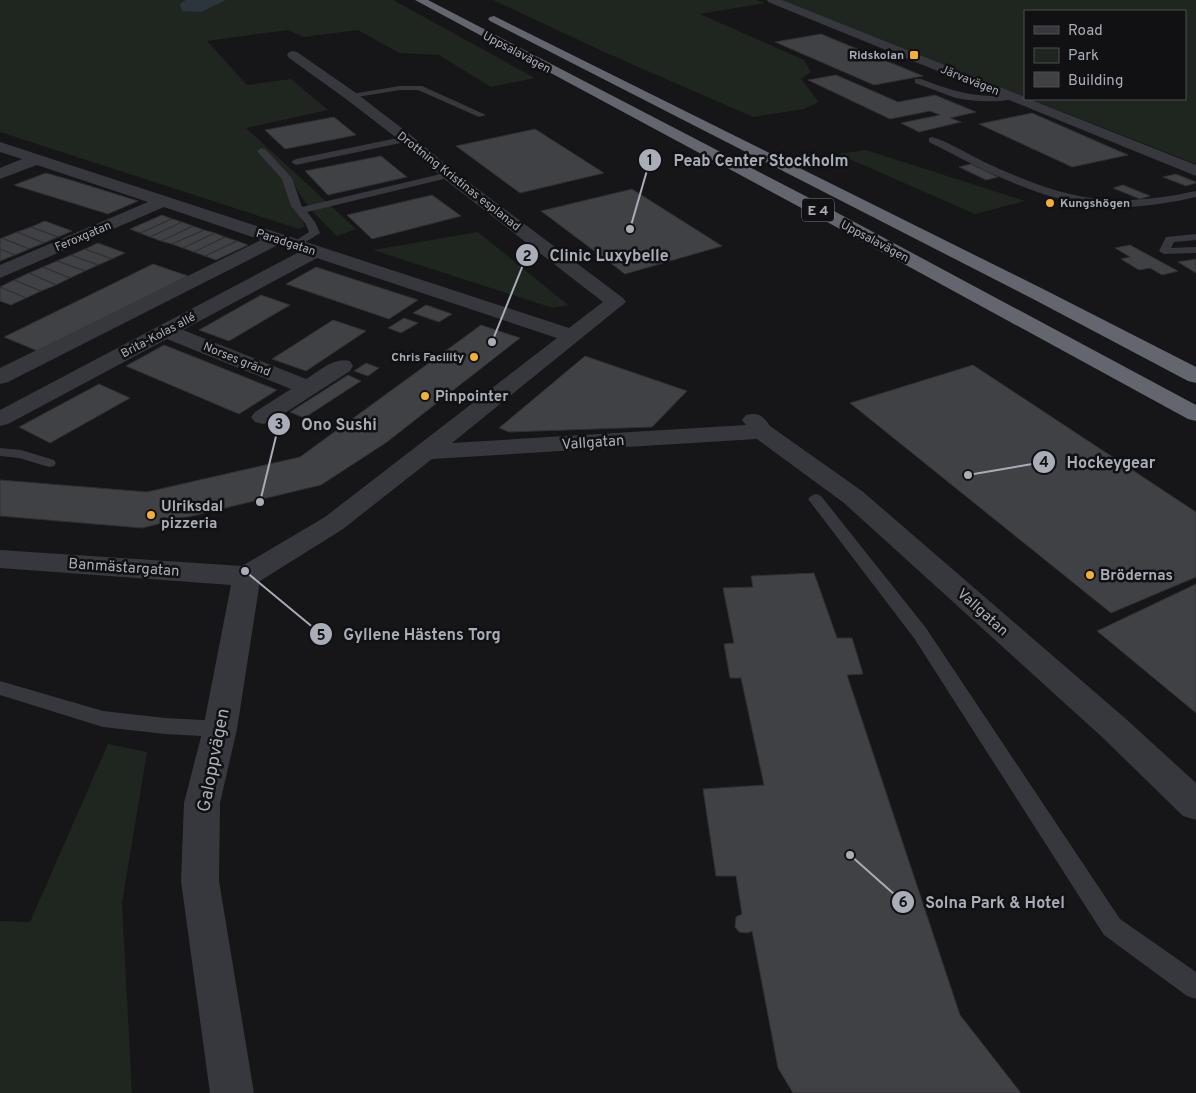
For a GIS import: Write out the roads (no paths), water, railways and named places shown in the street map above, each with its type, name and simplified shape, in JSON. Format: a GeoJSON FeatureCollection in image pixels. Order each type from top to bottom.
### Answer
{"type":"FeatureCollection","features":[{"type":"Feature","properties":{"kind":"highway","name":"Uppsalavägen"},"geometry":{"type":"LineString","coordinates":[[420,0],[813,207],[1196,414]]}},
{"type":"Feature","properties":{"kind":"highway","name":"Uppsalavägen"},"geometry":{"type":"LineString","coordinates":[[482,13],[1042,296],[1196,376]]}},
{"type":"Feature","properties":{"kind":"highway","name":"E 4"},"geometry":{"type":"LineString","coordinates":[[1042,296],[1196,367]]}},
{"type":"Feature","properties":{"kind":"street","name":"Järvavägen"},"geometry":{"type":"LineString","coordinates":[[772,0],[1196,171]]}},
{"type":"Feature","properties":{"kind":"street","name":"Drottning Kristinas esplanad"},"geometry":{"type":"LineString","coordinates":[[247,576],[334,523],[616,302],[449,175],[407,138],[293,55]]}},
{"type":"Feature","properties":{"kind":"street","name":"Paradgatan"},"geometry":{"type":"LineString","coordinates":[[0,147],[572,336]]}},
{"type":"Feature","properties":{"kind":"street"},"geometry":{"type":"LineString","coordinates":[[0,174],[37,159]]}},
{"type":"Feature","properties":{"kind":"street","name":"Feroxgatan"},"geometry":{"type":"LineString","coordinates":[[0,272],[165,201]]}},
{"type":"Feature","properties":{"kind":"street"},"geometry":{"type":"LineString","coordinates":[[0,377],[286,242]]}},
{"type":"Feature","properties":{"kind":"street","name":"Brita-Kolas allé"},"geometry":{"type":"LineString","coordinates":[[0,418],[316,251]]}},
{"type":"Feature","properties":{"kind":"street","name":"Norses gränd"},"geometry":{"type":"LineString","coordinates":[[166,331],[308,388]]}},
{"type":"Feature","properties":{"kind":"street"},"geometry":{"type":"LineString","coordinates":[[263,417],[342,366]]}},
{"type":"Feature","properties":{"kind":"street","name":"Vallgatan"},"geometry":{"type":"LineString","coordinates":[[424,452],[758,426],[853,497],[1114,728],[1196,805]]}},
{"type":"Feature","properties":{"kind":"street","name":"Banmästargatan"},"geometry":{"type":"LineString","coordinates":[[7,563],[247,576]]}},
{"type":"Feature","properties":{"kind":"street","name":"Galoppvägen"},"geometry":{"type":"LineString","coordinates":[[232,1093],[200,881],[202,803],[220,729],[247,576]]}},
{"type":"Feature","properties":{"kind":"lane"},"geometry":{"type":"LineString","coordinates":[[918,81],[959,96],[992,99],[1012,97]]}},
{"type":"Feature","properties":{"kind":"lane"},"geometry":{"type":"LineString","coordinates":[[351,96],[400,88],[420,88],[482,115]]}},
{"type":"Feature","properties":{"kind":"lane"},"geometry":{"type":"LineString","coordinates":[[296,162],[407,138]]}},
{"type":"Feature","properties":{"kind":"lane"},"geometry":{"type":"LineString","coordinates":[[932,140],[970,160],[1021,181],[1085,201],[1105,203],[1144,202],[1196,194]]}},
{"type":"Feature","properties":{"kind":"lane"},"geometry":{"type":"LineString","coordinates":[[262,151],[287,178],[296,206],[310,222],[315,233],[286,242]]}},
{"type":"Feature","properties":{"kind":"lane"},"geometry":{"type":"LineString","coordinates":[[300,211],[449,175]]}},
{"type":"Feature","properties":{"kind":"lane"},"geometry":{"type":"LineString","coordinates":[[1196,237],[1170,239],[1164,251],[1196,250]]}},
{"type":"Feature","properties":{"kind":"lane"},"geometry":{"type":"LineString","coordinates":[[0,452],[21,454],[49,463]]}},
{"type":"Feature","properties":{"kind":"lane"},"geometry":{"type":"LineString","coordinates":[[816,499],[920,633],[1112,927],[1196,987]]}},
{"type":"Feature","properties":{"kind":"lane"},"geometry":{"type":"LineString","coordinates":[[0,688],[102,719],[165,726],[220,729]]}},
{"type":"Feature","properties":{"kind":"place","name":"Ridskolan"},"geometry":{"type":"Point","coordinates":[914,55]}},
{"type":"Feature","properties":{"kind":"place","name":"Kungshögen"},"geometry":{"type":"Point","coordinates":[1050,203]}},
{"type":"Feature","properties":{"kind":"place","name":"Peab Center Stockholm"},"geometry":{"type":"Point","coordinates":[630,229]}},
{"type":"Feature","properties":{"kind":"place","name":"Clinic Luxybelle"},"geometry":{"type":"Point","coordinates":[492,342]}},
{"type":"Feature","properties":{"kind":"place","name":"Chris Facility"},"geometry":{"type":"Point","coordinates":[474,357]}},
{"type":"Feature","properties":{"kind":"place","name":"Pinpointer"},"geometry":{"type":"Point","coordinates":[425,396]}},
{"type":"Feature","properties":{"kind":"place","name":"Hockeygear"},"geometry":{"type":"Point","coordinates":[968,475]}},
{"type":"Feature","properties":{"kind":"place","name":"Ono Sushi"},"geometry":{"type":"Point","coordinates":[260,502]}},
{"type":"Feature","properties":{"kind":"place","name":"Ulriksdal pizzeria"},"geometry":{"type":"Point","coordinates":[151,515]}},
{"type":"Feature","properties":{"kind":"place","name":"Gyllene Hästens Torg"},"geometry":{"type":"Point","coordinates":[245,571]}},
{"type":"Feature","properties":{"kind":"place","name":"Brödernas"},"geometry":{"type":"Point","coordinates":[1090,575]}},
{"type":"Feature","properties":{"kind":"place","name":"Solna Park & Hotel"},"geometry":{"type":"Point","coordinates":[850,855]}}]}
